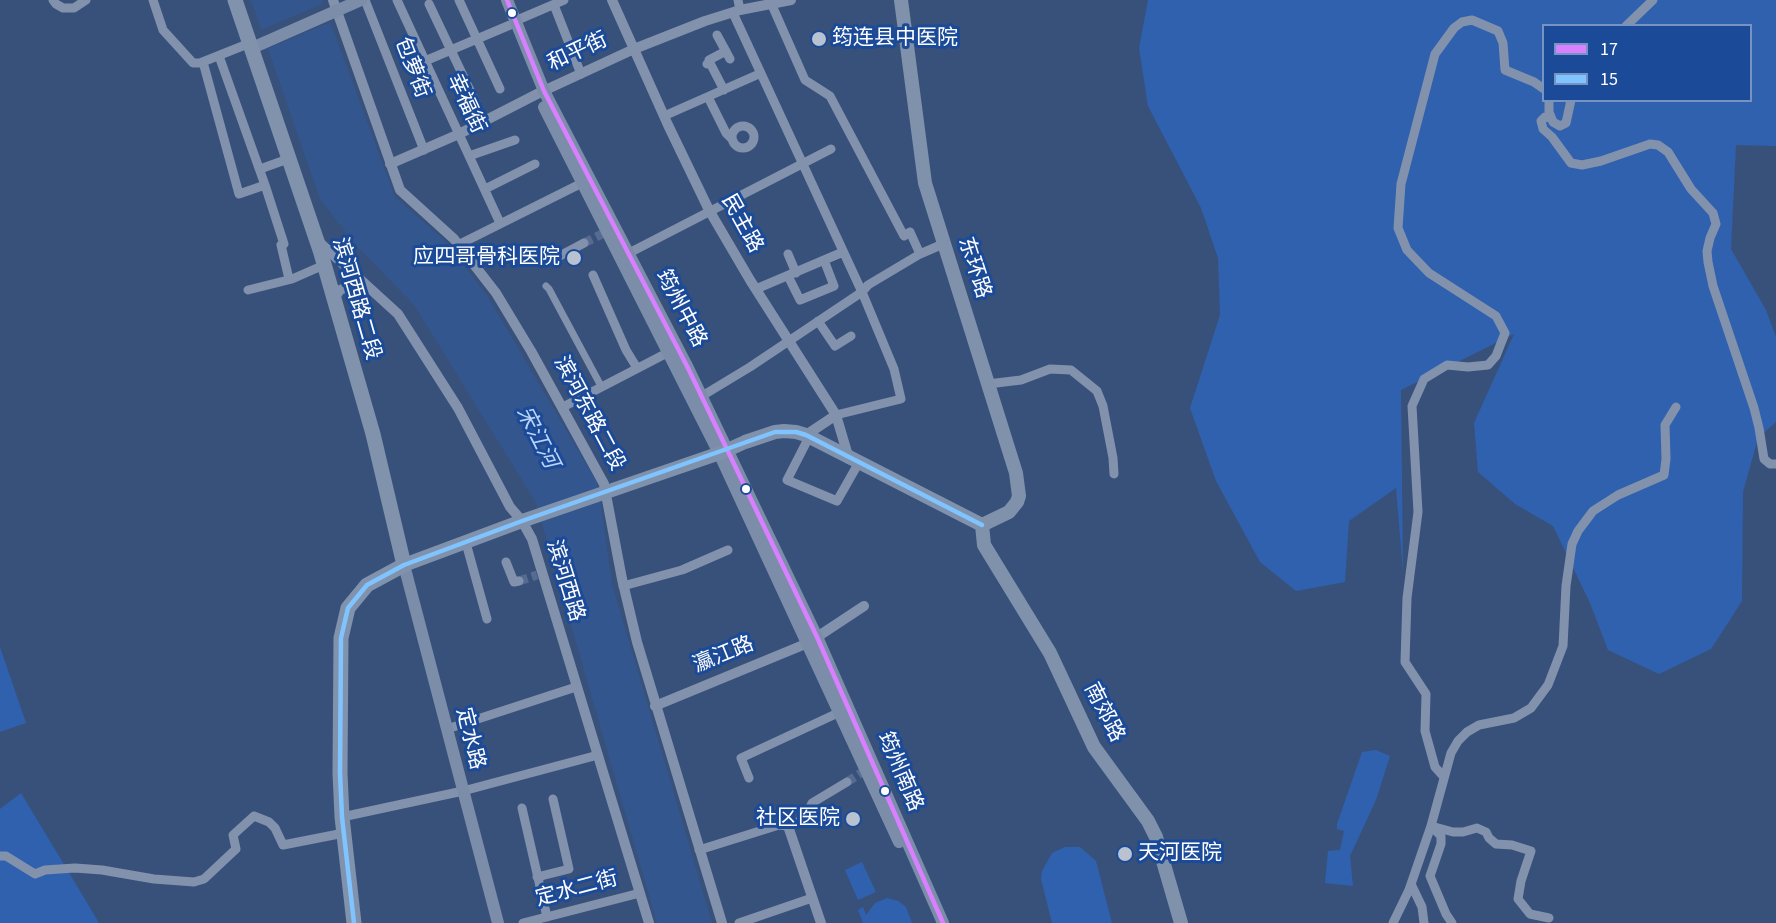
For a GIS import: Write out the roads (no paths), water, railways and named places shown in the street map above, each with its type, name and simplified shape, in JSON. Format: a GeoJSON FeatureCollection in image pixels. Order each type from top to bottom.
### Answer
{"type":"FeatureCollection","features":[{"type":"Feature","properties":{"kind":"highway","name":"滨河西路二段"},"geometry":{"type":"LineString","coordinates":[[235,0],[324,265],[373,434],[404,565]]}},
{"type":"Feature","properties":{"kind":"highway"},"geometry":{"type":"LineString","coordinates":[[354,923],[342,817],[341,638],[348,608],[367,585],[404,565]]}},
{"type":"Feature","properties":{"kind":"main road"},"geometry":{"type":"LineString","coordinates":[[251,46],[333,7],[361,0]]}},
{"type":"Feature","properties":{"kind":"main road","name":"筠州中路"},"geometry":{"type":"LineString","coordinates":[[499,0],[512,23],[540,92],[604,233],[723,451],[813,640]]}},
{"type":"Feature","properties":{"kind":"main road","name":"筠州中路"},"geometry":{"type":"LineString","coordinates":[[507,0],[512,23]]}},
{"type":"Feature","properties":{"kind":"main road","name":"东环路"},"geometry":{"type":"LineString","coordinates":[[901,0],[925,183],[1016,473],[1019,496],[1017,502],[1009,512],[982,525]]}},
{"type":"Feature","properties":{"kind":"main road","name":"筠州中路"},"geometry":{"type":"LineString","coordinates":[[540,92],[628,253],[702,396],[723,451]]}},
{"type":"Feature","properties":{"kind":"main road"},"geometry":{"type":"LineString","coordinates":[[404,565],[775,432],[796,432],[806,435],[982,525]]}},
{"type":"Feature","properties":{"kind":"main road","name":"南郊路"},"geometry":{"type":"LineString","coordinates":[[982,525],[984,544],[1050,653],[1094,747],[1148,821],[1156,837],[1181,923]]}},
{"type":"Feature","properties":{"kind":"main road","name":"定水路"},"geometry":{"type":"LineString","coordinates":[[404,565],[498,923]]}},
{"type":"Feature","properties":{"kind":"main road","name":"筠州南路"},"geometry":{"type":"LineString","coordinates":[[813,640],[863,771],[934,923]]}},
{"type":"Feature","properties":{"kind":"main road","name":"筠州南路"},"geometry":{"type":"LineString","coordinates":[[813,640],[943,923]]}},
{"type":"Feature","properties":{"kind":"street"},"geometry":{"type":"LineString","coordinates":[[53,0],[63,8],[74,8],[86,0]]}},
{"type":"Feature","properties":{"kind":"street"},"geometry":{"type":"LineString","coordinates":[[153,0],[163,30],[193,63],[203,62],[251,46]]}},
{"type":"Feature","properties":{"kind":"street","name":"包萝街"},"geometry":{"type":"LineString","coordinates":[[366,0],[423,150]]}},
{"type":"Feature","properties":{"kind":"street","name":"幸福街"},"geometry":{"type":"LineString","coordinates":[[397,0],[500,223]]}},
{"type":"Feature","properties":{"kind":"street"},"geometry":{"type":"LineString","coordinates":[[459,0],[500,89]]}},
{"type":"Feature","properties":{"kind":"street"},"geometry":{"type":"LineString","coordinates":[[425,61],[564,0]]}},
{"type":"Feature","properties":{"kind":"street","name":"民主路"},"geometry":{"type":"LineString","coordinates":[[612,0],[709,210],[836,415],[854,461]]}},
{"type":"Feature","properties":{"kind":"street","name":"和平街"},"geometry":{"type":"LineString","coordinates":[[390,164],[459,134],[540,92],[634,49],[737,8],[791,0]]}},
{"type":"Feature","properties":{"kind":"street"},"geometry":{"type":"LineString","coordinates":[[1628,24],[1653,0]]}},
{"type":"Feature","properties":{"kind":"street"},"geometry":{"type":"LineString","coordinates":[[771,3],[804,73],[805,80],[830,96],[904,236],[910,232],[920,254]]}},
{"type":"Feature","properties":{"kind":"street"},"geometry":{"type":"LineString","coordinates":[[429,4],[476,103]]}},
{"type":"Feature","properties":{"kind":"street"},"geometry":{"type":"LineString","coordinates":[[554,5],[580,74]]}},
{"type":"Feature","properties":{"kind":"street","name":"滨河东路二段"},"geometry":{"type":"LineString","coordinates":[[333,7],[400,190],[458,244],[496,294],[563,407],[594,464],[606,492],[623,586],[655,706],[722,923]]}},
{"type":"Feature","properties":{"kind":"street"},"geometry":{"type":"LineString","coordinates":[[737,8],[759,74],[862,292],[894,369],[901,399],[836,415],[806,435],[807,441],[787,480],[837,501],[854,461]]}},
{"type":"Feature","properties":{"kind":"street"},"geometry":{"type":"LineString","coordinates":[[1444,777],[1435,767],[1425,731],[1426,694],[1405,662],[1407,598],[1418,512],[1412,406],[1424,379],[1447,365],[1468,367],[1488,364],[1496,356],[1505,333],[1496,316],[1429,273],[1407,250],[1398,228],[1401,184],[1435,54],[1454,28],[1462,22],[1472,20],[1498,31],[1503,43],[1504,70],[1542,87]]}},
{"type":"Feature","properties":{"kind":"street"},"geometry":{"type":"LineString","coordinates":[[717,35],[728,55],[709,60],[709,64],[724,90]]}},
{"type":"Feature","properties":{"kind":"street"},"geometry":{"type":"LineString","coordinates":[[219,56],[266,185],[284,244],[281,245],[289,279]]}},
{"type":"Feature","properties":{"kind":"street"},"geometry":{"type":"LineString","coordinates":[[203,62],[239,194],[266,185]]}},
{"type":"Feature","properties":{"kind":"street"},"geometry":{"type":"LineString","coordinates":[[664,116],[759,74]]}},
{"type":"Feature","properties":{"kind":"street"},"geometry":{"type":"LineString","coordinates":[[708,97],[726,133],[732,139]]}},
{"type":"Feature","properties":{"kind":"street"},"geometry":{"type":"LineString","coordinates":[[1549,102],[1549,112],[1553,122],[1560,126],[1566,123],[1571,102]]}},
{"type":"Feature","properties":{"kind":"street"},"geometry":{"type":"LineString","coordinates":[[1551,117],[1545,117],[1541,121],[1543,129],[1552,137],[1571,163],[1582,165],[1602,161],[1650,144],[1658,145],[1668,152],[1691,189],[1713,213],[1716,224],[1707,251],[1713,286],[1760,428],[1764,459],[1770,464],[1776,464]]}},
{"type":"Feature","properties":{"kind":"street"},"geometry":{"type":"LineString","coordinates":[[469,156],[515,140]]}},
{"type":"Feature","properties":{"kind":"street"},"geometry":{"type":"LineString","coordinates":[[628,253],[831,150]]}},
{"type":"Feature","properties":{"kind":"street"},"geometry":{"type":"LineString","coordinates":[[260,169],[288,159]]}},
{"type":"Feature","properties":{"kind":"street"},"geometry":{"type":"LineString","coordinates":[[485,189],[535,164]]}},
{"type":"Feature","properties":{"kind":"street"},"geometry":{"type":"LineString","coordinates":[[458,244],[582,183]]}},
{"type":"Feature","properties":{"kind":"street","name":"滨河西路"},"geometry":{"type":"LineString","coordinates":[[315,238],[398,314],[458,408],[510,507],[529,519],[539,574],[598,755],[649,923]]}},
{"type":"Feature","properties":{"kind":"street"},"geometry":{"type":"LineString","coordinates":[[554,259],[584,243]]}},
{"type":"Feature","properties":{"kind":"street"},"geometry":{"type":"LineString","coordinates":[[702,396],[789,341],[862,292],[868,285],[920,254],[943,244]]}},
{"type":"Feature","properties":{"kind":"street"},"geometry":{"type":"LineString","coordinates":[[756,289],[843,252]]}},
{"type":"Feature","properties":{"kind":"street"},"geometry":{"type":"LineString","coordinates":[[788,254],[800,300],[834,286],[824,260]]}},
{"type":"Feature","properties":{"kind":"street"},"geometry":{"type":"LineString","coordinates":[[248,290],[289,279],[324,265]]}},
{"type":"Feature","properties":{"kind":"street"},"geometry":{"type":"LineString","coordinates":[[593,275],[626,350],[637,368]]}},
{"type":"Feature","properties":{"kind":"street"},"geometry":{"type":"LineString","coordinates":[[333,298],[340,290],[364,283]]}},
{"type":"Feature","properties":{"kind":"street"},"geometry":{"type":"LineString","coordinates":[[546,286],[601,386]]}},
{"type":"Feature","properties":{"kind":"street"},"geometry":{"type":"LineString","coordinates":[[818,321],[834,346],[851,336]]}},
{"type":"Feature","properties":{"kind":"street"},"geometry":{"type":"LineString","coordinates":[[563,407],[669,352]]}},
{"type":"Feature","properties":{"kind":"street"},"geometry":{"type":"LineString","coordinates":[[988,384],[1021,380],[1050,369],[1071,370],[1097,391],[1103,406],[1114,474]]}},
{"type":"Feature","properties":{"kind":"street"},"geometry":{"type":"LineString","coordinates":[[1394,923],[1411,884],[1431,826],[1451,753],[1458,741],[1479,724],[1514,718],[1531,708],[1548,685],[1563,646],[1566,586],[1572,544],[1593,511],[1618,495],[1664,475],[1665,425],[1676,407]]}},
{"type":"Feature","properties":{"kind":"street"},"geometry":{"type":"LineString","coordinates":[[466,543],[487,619]]}},
{"type":"Feature","properties":{"kind":"street"},"geometry":{"type":"LineString","coordinates":[[623,586],[682,570],[728,550]]}},
{"type":"Feature","properties":{"kind":"street"},"geometry":{"type":"LineString","coordinates":[[506,562],[514,582],[519,581]]}},
{"type":"Feature","properties":{"kind":"street","name":"瀛江路"},"geometry":{"type":"LineString","coordinates":[[655,706],[813,640],[864,606]]}},
{"type":"Feature","properties":{"kind":"street"},"geometry":{"type":"LineString","coordinates":[[447,729],[576,687]]}},
{"type":"Feature","properties":{"kind":"street"},"geometry":{"type":"LineString","coordinates":[[749,778],[741,758],[840,712]]}},
{"type":"Feature","properties":{"kind":"street"},"geometry":{"type":"LineString","coordinates":[[342,817],[463,791],[598,755]]}},
{"type":"Feature","properties":{"kind":"street"},"geometry":{"type":"LineString","coordinates":[[699,850],[779,825],[788,826],[805,819],[812,803],[847,782]]}},
{"type":"Feature","properties":{"kind":"street"},"geometry":{"type":"LineString","coordinates":[[537,877],[569,869],[553,800]]}},
{"type":"Feature","properties":{"kind":"street"},"geometry":{"type":"LineString","coordinates":[[522,808],[547,917]]}},
{"type":"Feature","properties":{"kind":"street"},"geometry":{"type":"LineString","coordinates":[[0,856],[6,856],[28,872],[35,874],[45,870],[75,868],[194,882],[204,879],[236,849],[233,835],[254,816],[269,822],[275,828],[283,845],[344,833]]}},
{"type":"Feature","properties":{"kind":"street"},"geometry":{"type":"LineString","coordinates":[[788,826],[820,923]]}},
{"type":"Feature","properties":{"kind":"street"},"geometry":{"type":"LineString","coordinates":[[1431,826],[1453,832],[1477,828],[1486,832],[1496,844],[1512,845],[1531,851],[1521,881],[1518,899],[1529,919],[1549,918]]}},
{"type":"Feature","properties":{"kind":"street"},"geometry":{"type":"LineString","coordinates":[[1431,826],[1441,836],[1441,844],[1430,876],[1452,923]]}},
{"type":"Feature","properties":{"kind":"street"},"geometry":{"type":"LineString","coordinates":[[1411,884],[1422,907],[1424,923]]}},
{"type":"Feature","properties":{"kind":"street","name":"定水二街"},"geometry":{"type":"LineString","coordinates":[[524,923],[640,892]]}},
{"type":"Feature","properties":{"kind":"street"},"geometry":{"type":"LineString","coordinates":[[739,923],[812,898]]}},
{"type":"Feature","properties":{"kind":"water","name":"宋江河"},"geometry":{"type":"Polygon","coordinates":[[[251,0],[322,0],[395,197],[444,240],[486,294],[598,484],[612,584],[712,923],[657,923],[536,503],[415,306],[356,245],[320,199],[251,0]]]}},
{"type":"Feature","properties":{"kind":"tunnel"},"geometry":{"type":"LineString","coordinates":[[584,243],[602,234]]}},
{"type":"Feature","properties":{"kind":"tunnel"},"geometry":{"type":"LineString","coordinates":[[519,581],[537,575]]}},
{"type":"Feature","properties":{"kind":"tunnel"},"geometry":{"type":"LineString","coordinates":[[847,782],[861,773]]}},
{"type":"Feature","properties":{"kind":"place","name":"筠连县中医院"},"geometry":{"type":"Point","coordinates":[819,39]}},
{"type":"Feature","properties":{"kind":"place","name":"应四哥骨科医院"},"geometry":{"type":"Point","coordinates":[574,258]}},
{"type":"Feature","properties":{"kind":"place","name":"社区医院"},"geometry":{"type":"Point","coordinates":[853,819]}},
{"type":"Feature","properties":{"kind":"place","name":"天河医院"},"geometry":{"type":"Point","coordinates":[1125,854]}}]}
